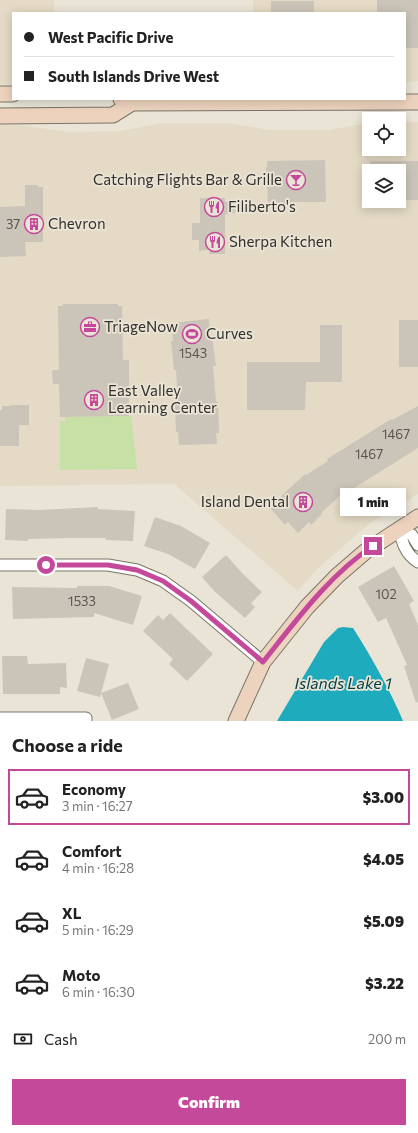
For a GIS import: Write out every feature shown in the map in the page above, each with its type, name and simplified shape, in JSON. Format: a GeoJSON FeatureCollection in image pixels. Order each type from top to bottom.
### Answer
{"type":"FeatureCollection","features":[{"type":"Feature","properties":{"kind":"main road"},"geometry":{"type":"LineString","coordinates":[[0,94],[12,94]]}},
{"type":"Feature","properties":{"kind":"main road"},"geometry":{"type":"LineString","coordinates":[[0,116],[113,115],[126,101],[418,102]]}},
{"type":"Feature","properties":{"kind":"main road"},"geometry":{"type":"LineString","coordinates":[[236,721],[263,662],[307,607],[337,576],[366,551],[418,517]]}},
{"type":"Feature","properties":{"kind":"street"},"geometry":{"type":"LineString","coordinates":[[399,528],[412,535],[418,544]]}},
{"type":"Feature","properties":{"kind":"street"},"geometry":{"type":"LineString","coordinates":[[399,528],[402,545],[412,559],[418,562]]}},
{"type":"Feature","properties":{"kind":"street"},"geometry":{"type":"LineString","coordinates":[[0,565],[108,565],[137,570],[163,581],[191,601],[263,662]]}},
{"type":"Feature","properties":{"kind":"street"},"geometry":{"type":"LineString","coordinates":[[0,718],[86,720]]}},
{"type":"Feature","properties":{"kind":"shaded area"},"geometry":{"type":"Polygon","coordinates":[[[0,0],[54,0],[54,12],[12,12],[12,84],[0,84],[0,0]]]}},
{"type":"Feature","properties":{"kind":"shaded area"},"geometry":{"type":"Polygon","coordinates":[[[253,0],[418,0],[418,81],[406,82],[406,12],[253,12],[253,0]]]}},
{"type":"Feature","properties":{"kind":"shaded area"},"geometry":{"type":"Polygon","coordinates":[[[406,122],[418,122],[418,494],[370,523],[316,570],[298,591],[174,484],[0,486],[0,125],[19,125],[68,132],[120,131],[163,123],[227,123],[270,130],[328,130],[362,124],[362,156],[406,156],[406,122]]]}},
{"type":"Feature","properties":{"kind":"green space"},"geometry":{"type":"Polygon","coordinates":[[[131,416],[137,469],[60,470],[60,421],[65,421],[65,417],[131,416]]]}},
{"type":"Feature","properties":{"kind":"water","name":"Islands Lake 1"},"geometry":{"type":"Polygon","coordinates":[[[338,628],[353,628],[380,673],[403,721],[277,721],[324,642],[338,628]]]}},
{"type":"Feature","properties":{"kind":"building"},"geometry":{"type":"Polygon","coordinates":[[[377,0],[418,0],[418,48],[406,48],[406,12],[377,12],[377,0]]]}},
{"type":"Feature","properties":{"kind":"building"},"geometry":{"type":"Polygon","coordinates":[[[271,1],[314,1],[314,12],[271,12],[271,1]]]}},
{"type":"Feature","properties":{"kind":"building","name":"Catching Flights Bar & Grille"},"geometry":{"type":"Polygon","coordinates":[[[325,160],[326,202],[291,202],[291,206],[276,206],[276,203],[268,204],[267,161],[325,160]]]}},
{"type":"Feature","properties":{"kind":"building"},"geometry":{"type":"Polygon","coordinates":[[[370,161],[418,161],[418,200],[406,200],[406,164],[370,164],[370,161]]]}},
{"type":"Feature","properties":{"kind":"building"},"geometry":{"type":"Polygon","coordinates":[[[25,185],[38,185],[38,187],[43,187],[43,242],[25,242],[26,256],[0,257],[0,207],[25,206],[25,185]]]}},
{"type":"Feature","properties":{"kind":"building"},"geometry":{"type":"Polygon","coordinates":[[[200,198],[225,198],[225,202],[235,202],[235,213],[225,214],[225,254],[209,254],[209,250],[199,251],[199,240],[192,240],[192,223],[200,223],[200,198]]]}},
{"type":"Feature","properties":{"kind":"building"},"geometry":{"type":"Polygon","coordinates":[[[63,304],[118,304],[118,306],[122,306],[123,360],[129,360],[129,416],[60,417],[59,384],[53,384],[52,370],[59,370],[58,306],[63,306],[63,304]]]}},
{"type":"Feature","properties":{"kind":"building"},"geometry":{"type":"Polygon","coordinates":[[[209,319],[210,336],[212,336],[216,366],[213,366],[216,402],[218,402],[219,433],[216,433],[217,444],[179,445],[178,432],[176,432],[175,403],[178,403],[176,370],[174,370],[171,341],[173,341],[171,323],[209,319]]]}},
{"type":"Feature","properties":{"kind":"building"},"geometry":{"type":"Polygon","coordinates":[[[399,320],[418,320],[418,367],[399,367],[399,320]]]}},
{"type":"Feature","properties":{"kind":"building"},"geometry":{"type":"Polygon","coordinates":[[[320,325],[342,325],[342,382],[306,382],[305,410],[247,410],[247,362],[320,362],[320,325]]]}},
{"type":"Feature","properties":{"kind":"building"},"geometry":{"type":"Polygon","coordinates":[[[29,405],[29,425],[19,425],[19,446],[0,446],[0,410],[2,410],[2,406],[29,405]]]}},
{"type":"Feature","properties":{"kind":"building"},"geometry":{"type":"Polygon","coordinates":[[[418,406],[418,448],[346,493],[345,491],[321,513],[322,514],[311,525],[309,522],[298,533],[288,522],[285,525],[270,508],[305,474],[306,475],[328,461],[327,459],[391,419],[392,420],[418,406]]]}},
{"type":"Feature","properties":{"kind":"building"},"geometry":{"type":"Polygon","coordinates":[[[98,507],[98,509],[135,511],[133,541],[105,540],[106,538],[28,539],[28,541],[5,540],[6,509],[39,510],[98,507]]]}},
{"type":"Feature","properties":{"kind":"building"},"geometry":{"type":"Polygon","coordinates":[[[155,517],[181,526],[210,543],[195,569],[168,554],[144,546],[155,517]]]}},
{"type":"Feature","properties":{"kind":"building"},"geometry":{"type":"Polygon","coordinates":[[[226,555],[262,592],[251,603],[255,607],[245,618],[215,592],[202,577],[226,555]]]}},
{"type":"Feature","properties":{"kind":"building"},"geometry":{"type":"Polygon","coordinates":[[[394,566],[414,601],[409,604],[418,625],[418,702],[416,703],[404,666],[407,665],[386,618],[378,622],[358,587],[394,566]]]}},
{"type":"Feature","properties":{"kind":"building"},"geometry":{"type":"Polygon","coordinates":[[[77,586],[109,586],[142,596],[133,625],[94,613],[94,617],[13,619],[12,587],[77,588],[77,586]]]}},
{"type":"Feature","properties":{"kind":"building"},"geometry":{"type":"Polygon","coordinates":[[[170,613],[213,654],[187,681],[169,664],[173,659],[143,631],[158,615],[163,620],[170,613]]]}},
{"type":"Feature","properties":{"kind":"building"},"geometry":{"type":"Polygon","coordinates":[[[2,656],[27,656],[28,664],[66,663],[67,688],[60,687],[60,694],[3,694],[2,656]]]}},
{"type":"Feature","properties":{"kind":"building"},"geometry":{"type":"Polygon","coordinates":[[[86,658],[109,664],[100,697],[77,691],[86,658]]]}},
{"type":"Feature","properties":{"kind":"building"},"geometry":{"type":"Polygon","coordinates":[[[128,683],[139,709],[112,720],[101,693],[128,683]]]}},
{"type":"Feature","properties":{"kind":"place","name":"Catching Flights Bar & Grille"},"geometry":{"type":"Point","coordinates":[296,180]}},
{"type":"Feature","properties":{"kind":"place","name":"Filiberto's"},"geometry":{"type":"Point","coordinates":[214,207]}},
{"type":"Feature","properties":{"kind":"place","name":"Chevron"},"geometry":{"type":"Point","coordinates":[34,224]}},
{"type":"Feature","properties":{"kind":"place","name":"Sherpa Kitchen"},"geometry":{"type":"Point","coordinates":[215,242]}},
{"type":"Feature","properties":{"kind":"place","name":"TriageNow"},"geometry":{"type":"Point","coordinates":[90,327]}},
{"type":"Feature","properties":{"kind":"place","name":"Curves"},"geometry":{"type":"Point","coordinates":[192,334]}},
{"type":"Feature","properties":{"kind":"place","name":"East Valley Learning Center"},"geometry":{"type":"Point","coordinates":[94,400]}},
{"type":"Feature","properties":{"kind":"place","name":"Island Dental"},"geometry":{"type":"Point","coordinates":[303,502]}},
{"type":"Feature","properties":{"kind":"route"},"geometry":{"type":"LineString","coordinates":[[46,565],[108,565],[137,570],[163,581],[191,601],[263,662],[307,607],[337,576],[373,546]]}}]}
